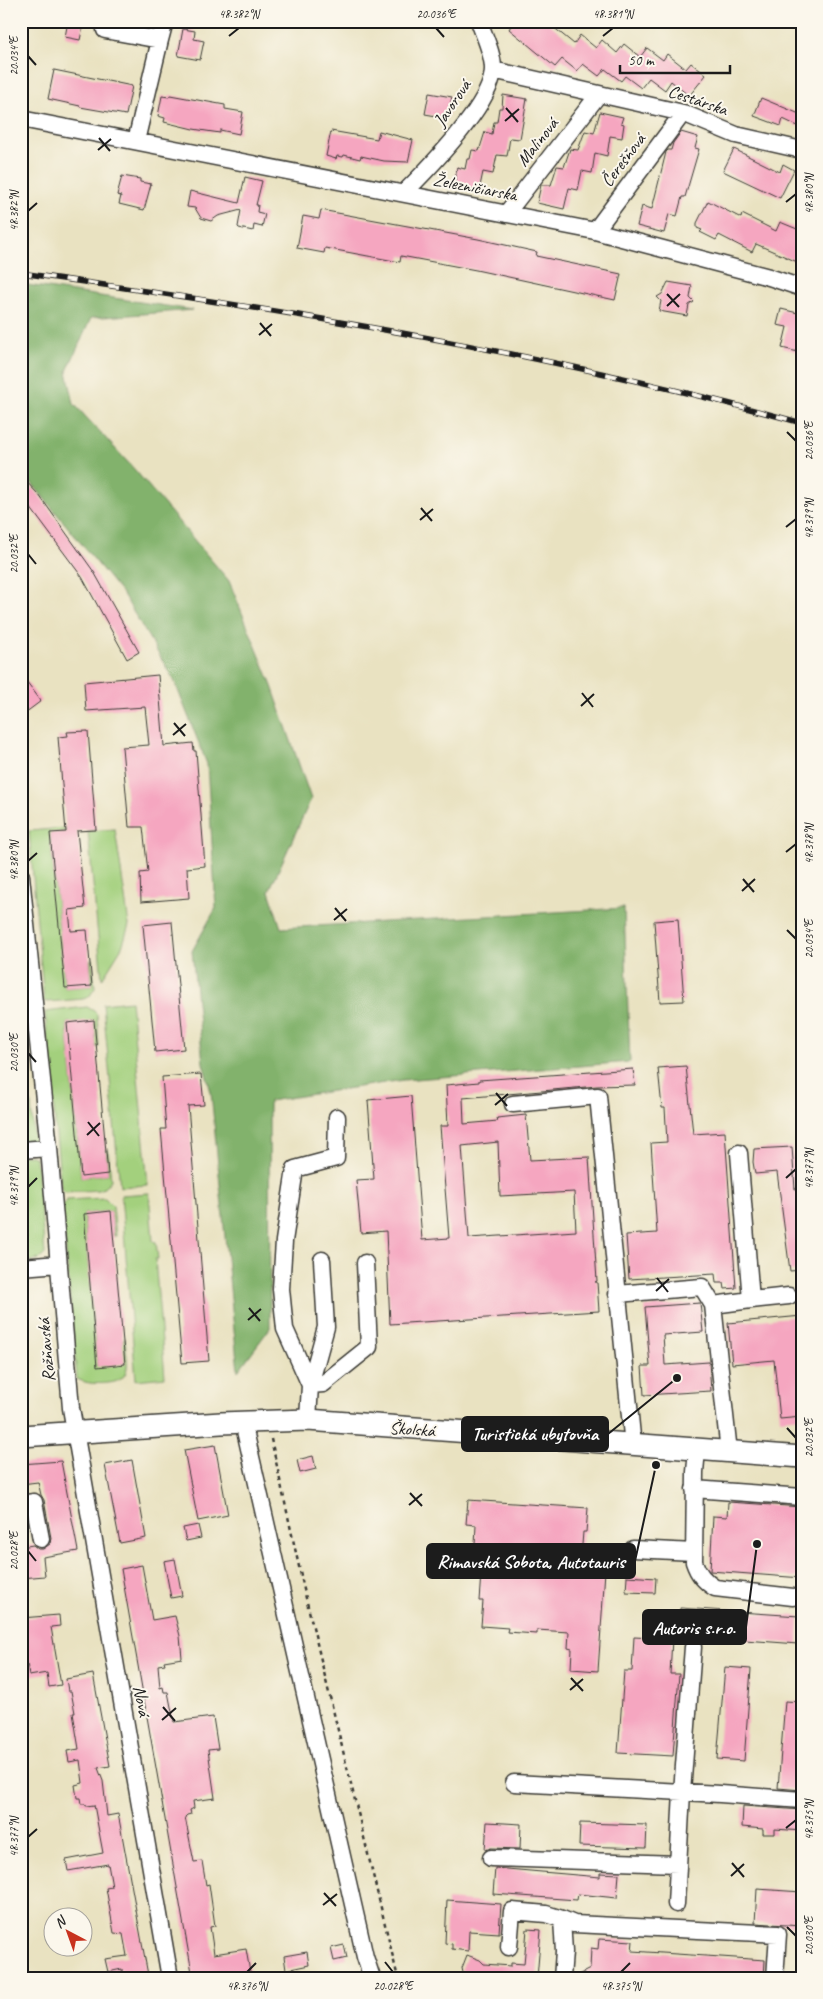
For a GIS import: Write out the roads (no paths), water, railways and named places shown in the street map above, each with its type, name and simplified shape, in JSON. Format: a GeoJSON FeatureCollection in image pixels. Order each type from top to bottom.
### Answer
{"type":"FeatureCollection","features":[{"type":"Feature","properties":{"kind":"main road","name":"Školská"},"geometry":{"type":"LineString","coordinates":[[21,1436],[268,1420],[308,1420],[633,1446],[802,1457]]}},
{"type":"Feature","properties":{"kind":"street"},"geometry":{"type":"LineString","coordinates":[[136,141],[165,21]]}},
{"type":"Feature","properties":{"kind":"street","name":"Javorová"},"geometry":{"type":"LineString","coordinates":[[404,193],[465,126],[484,99],[493,70],[490,51],[479,21]]}},
{"type":"Feature","properties":{"kind":"street"},"geometry":{"type":"LineString","coordinates":[[105,30],[160,40]]}},
{"type":"Feature","properties":{"kind":"street","name":"Cestárska"},"geometry":{"type":"LineString","coordinates":[[493,70],[682,114],[736,135],[802,150]]}},
{"type":"Feature","properties":{"kind":"street","name":"Malinová"},"geometry":{"type":"LineString","coordinates":[[506,214],[599,94]]}},
{"type":"Feature","properties":{"kind":"street","name":"Čerešňová"},"geometry":{"type":"LineString","coordinates":[[594,231],[682,114]]}},
{"type":"Feature","properties":{"kind":"street","name":"Železničiarska"},"geometry":{"type":"LineString","coordinates":[[21,119],[594,231],[769,277],[802,288]]}},
{"type":"Feature","properties":{"kind":"street","name":"Rožňavská"},"geometry":{"type":"LineString","coordinates":[[21,876],[26,967],[49,1148],[74,1432]]}},
{"type":"Feature","properties":{"kind":"street"},"geometry":{"type":"LineString","coordinates":[[513,1104],[598,1096],[633,1446]]}},
{"type":"Feature","properties":{"kind":"street"},"geometry":{"type":"LineString","coordinates":[[310,1384],[285,1329],[281,1289],[284,1241],[296,1169],[336,1158],[337,1117]]}},
{"type":"Feature","properties":{"kind":"street"},"geometry":{"type":"LineString","coordinates":[[21,1150],[49,1148]]}},
{"type":"Feature","properties":{"kind":"street"},"geometry":{"type":"LineString","coordinates":[[738,1153],[751,1300]]}},
{"type":"Feature","properties":{"kind":"street"},"geometry":{"type":"LineString","coordinates":[[308,1420],[310,1384],[326,1327],[322,1260]]}},
{"type":"Feature","properties":{"kind":"street"},"geometry":{"type":"LineString","coordinates":[[310,1384],[323,1384],[369,1347],[366,1263]]}},
{"type":"Feature","properties":{"kind":"street"},"geometry":{"type":"LineString","coordinates":[[21,1267],[59,1264]]}},
{"type":"Feature","properties":{"kind":"street"},"geometry":{"type":"LineString","coordinates":[[617,1294],[702,1287],[713,1305],[729,1452]]}},
{"type":"Feature","properties":{"kind":"street"},"geometry":{"type":"LineString","coordinates":[[713,1305],[789,1296]]}},
{"type":"Feature","properties":{"kind":"street"},"geometry":{"type":"LineString","coordinates":[[243,1422],[254,1478],[275,1557],[362,1947],[372,1978]]}},
{"type":"Feature","properties":{"kind":"street","name":"Nová"},"geometry":{"type":"LineString","coordinates":[[74,1432],[170,1978]]}},
{"type":"Feature","properties":{"kind":"street"},"geometry":{"type":"LineString","coordinates":[[697,1450],[694,1489],[694,1562],[697,1572],[705,1582],[715,1588],[793,1597]]}},
{"type":"Feature","properties":{"kind":"street"},"geometry":{"type":"LineString","coordinates":[[694,1489],[802,1497]]}},
{"type":"Feature","properties":{"kind":"street"},"geometry":{"type":"LineString","coordinates":[[21,1504],[34,1502],[41,1539]]}},
{"type":"Feature","properties":{"kind":"street"},"geometry":{"type":"LineString","coordinates":[[633,1549],[694,1552]]}},
{"type":"Feature","properties":{"kind":"street"},"geometry":{"type":"LineString","coordinates":[[676,1904],[693,1647]]}},
{"type":"Feature","properties":{"kind":"street"},"geometry":{"type":"LineString","coordinates":[[514,1783],[802,1800]]}},
{"type":"Feature","properties":{"kind":"street"},"geometry":{"type":"LineString","coordinates":[[491,1858],[678,1864]]}},
{"type":"Feature","properties":{"kind":"street"},"geometry":{"type":"LineString","coordinates":[[509,1947],[512,1911],[546,1914],[574,1924],[778,1934],[775,1978]]}},
{"type":"Feature","properties":{"kind":"street"},"geometry":{"type":"LineString","coordinates":[[562,1919],[564,1952],[562,1978]]}},
{"type":"Feature","properties":{"kind":"railway"},"geometry":{"type":"LineString","coordinates":[[21,273],[218,302],[414,335],[609,375],[802,423]]}},
{"type":"Feature","properties":{"kind":"place","name":"Turistická ubytovňa"},"geometry":{"type":"Point","coordinates":[677,1378]}},
{"type":"Feature","properties":{"kind":"place","name":"Rimavská Sobota, Autotauris"},"geometry":{"type":"Point","coordinates":[656,1465]}},
{"type":"Feature","properties":{"kind":"place","name":"Autoris s.r.o."},"geometry":{"type":"Point","coordinates":[757,1544]}}]}
